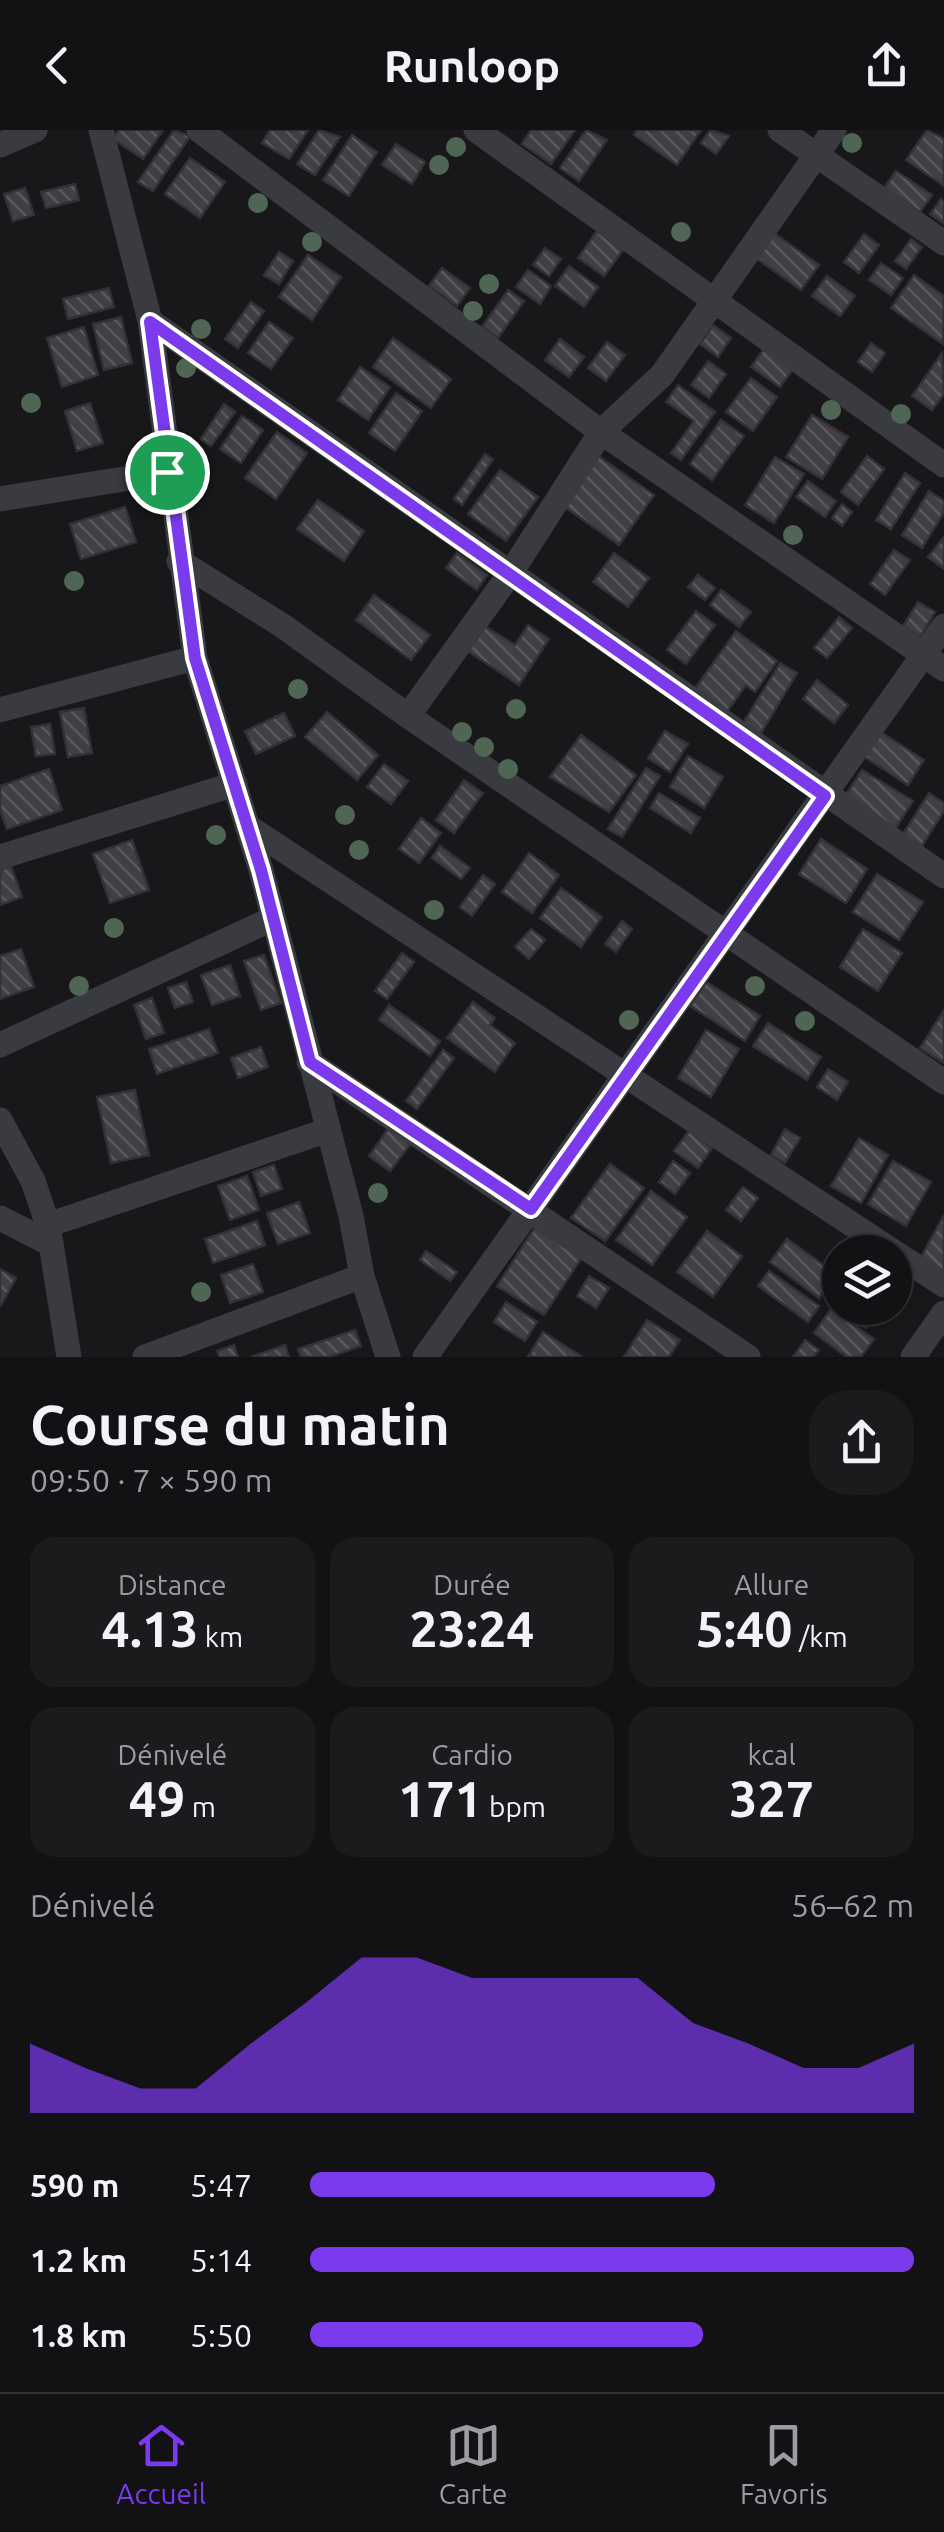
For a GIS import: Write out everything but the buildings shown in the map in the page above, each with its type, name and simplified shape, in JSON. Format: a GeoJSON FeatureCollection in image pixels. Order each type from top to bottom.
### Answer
{"type":"FeatureCollection","features":[{"type":"Feature","properties":{"kind":"street"},"geometry":{"type":"LineString","coordinates":[[0,146],[35,130]]}},
{"type":"Feature","properties":{"kind":"street"},"geometry":{"type":"LineString","coordinates":[[101,130],[150,322],[167,472],[195,658],[247,826],[328,1130],[362,1276],[388,1357]]}},
{"type":"Feature","properties":{"kind":"street"},"geometry":{"type":"LineString","coordinates":[[199,130],[601,432],[934,662]]}},
{"type":"Feature","properties":{"kind":"street"},"geometry":{"type":"LineString","coordinates":[[476,130],[944,464]]}},
{"type":"Feature","properties":{"kind":"street"},"geometry":{"type":"LineString","coordinates":[[780,130],[944,243]]}},
{"type":"Feature","properties":{"kind":"street"},"geometry":{"type":"LineString","coordinates":[[408,716],[512,572],[601,432],[662,375],[834,130]]}},
{"type":"Feature","properties":{"kind":"street"},"geometry":{"type":"LineString","coordinates":[[150,322],[944,876]]}},
{"type":"Feature","properties":{"kind":"street"},"geometry":{"type":"LineString","coordinates":[[0,499],[167,472]]}},
{"type":"Feature","properties":{"kind":"street"},"geometry":{"type":"LineString","coordinates":[[179,561],[284,626],[408,716],[944,1082]]}},
{"type":"Feature","properties":{"kind":"street"},"geometry":{"type":"LineString","coordinates":[[425,1357],[726,931],[825,796],[934,662],[944,626]]}},
{"type":"Feature","properties":{"kind":"street"},"geometry":{"type":"LineString","coordinates":[[0,710],[195,658]]}},
{"type":"Feature","properties":{"kind":"street"},"geometry":{"type":"LineString","coordinates":[[0,857],[235,784]]}},
{"type":"Feature","properties":{"kind":"street"},"geometry":{"type":"LineString","coordinates":[[247,826],[944,1285]]}},
{"type":"Feature","properties":{"kind":"street"},"geometry":{"type":"LineString","coordinates":[[0,1045],[272,918]]}},
{"type":"Feature","properties":{"kind":"street"},"geometry":{"type":"LineString","coordinates":[[310,1062],[748,1357]]}},
{"type":"Feature","properties":{"kind":"street"},"geometry":{"type":"LineString","coordinates":[[0,1120],[33,1180],[50,1234],[70,1357]]}},
{"type":"Feature","properties":{"kind":"street"},"geometry":{"type":"LineString","coordinates":[[0,1218],[50,1234],[328,1130]]}},
{"type":"Feature","properties":{"kind":"street"},"geometry":{"type":"LineString","coordinates":[[144,1357],[362,1276]]}},
{"type":"Feature","properties":{"kind":"street"},"geometry":{"type":"LineString","coordinates":[[913,1357],[944,1313]]}},
{"type":"Feature","properties":{"kind":"route"},"geometry":{"type":"LineString","coordinates":[[150,322],[512,572],[825,796],[531,1209],[310,1062],[261,870],[195,658],[167,472],[150,322]]}}]}
